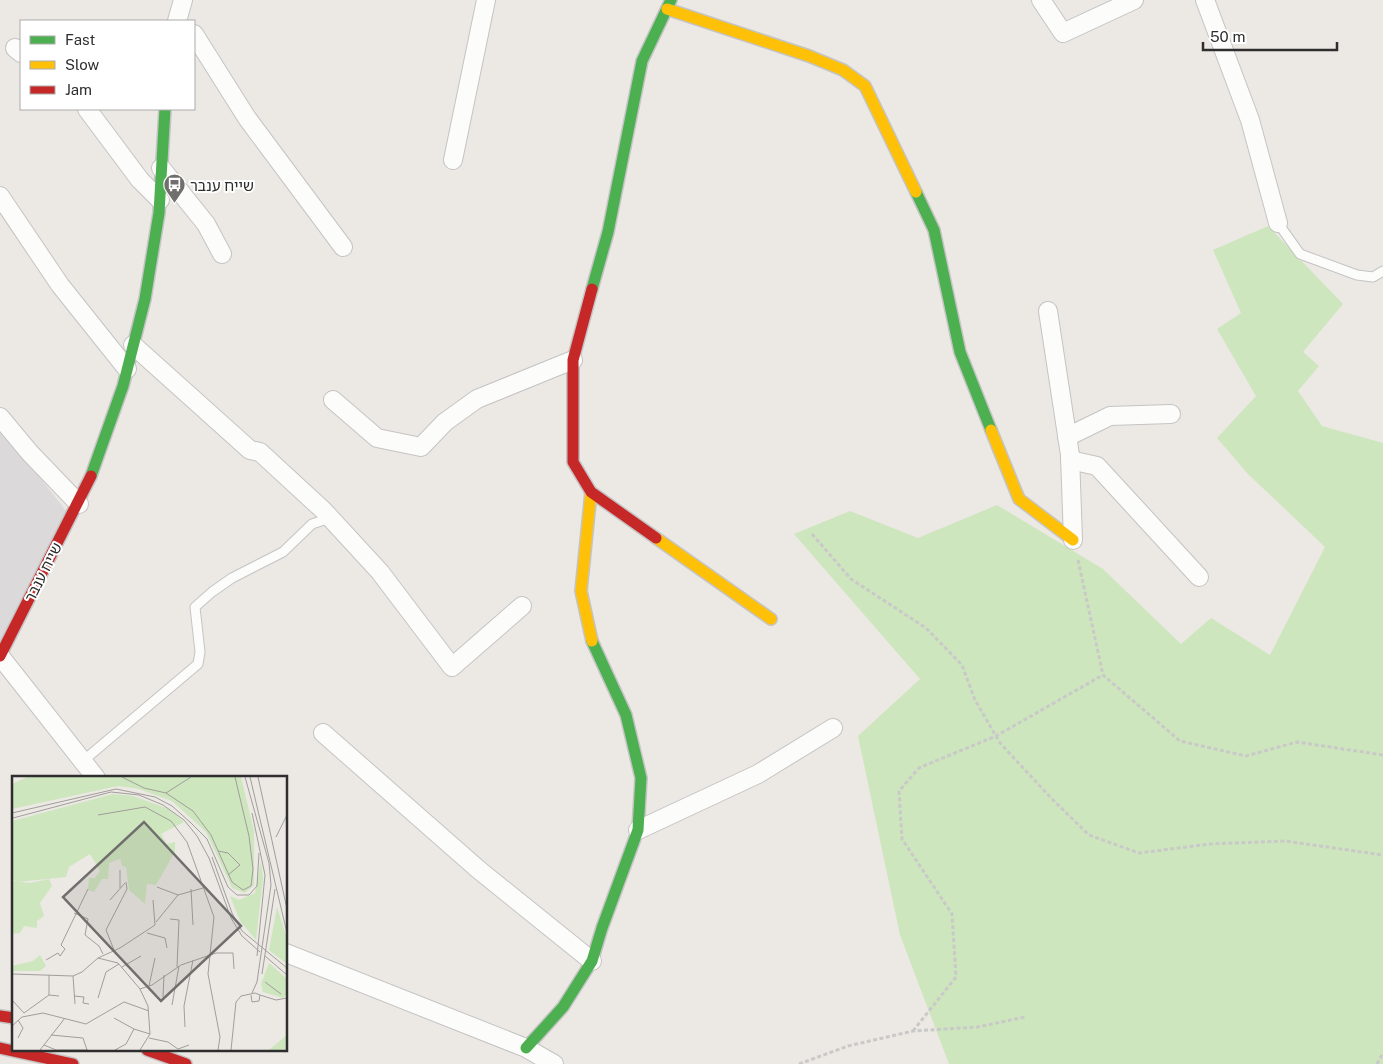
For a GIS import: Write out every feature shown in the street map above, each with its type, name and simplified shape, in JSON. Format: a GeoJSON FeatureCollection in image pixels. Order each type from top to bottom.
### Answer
{"type":"FeatureCollection","features":[{"type":"Feature","properties":{"kind":"street"},"geometry":{"type":"LineString","coordinates":[[453,160],[486,0]]}},
{"type":"Feature","properties":{"kind":"street"},"geometry":{"type":"LineString","coordinates":[[1041,0],[1063,33],[1134,0]]}},
{"type":"Feature","properties":{"kind":"street"},"geometry":{"type":"LineString","coordinates":[[1205,0],[1250,120],[1278,223]]}},
{"type":"Feature","properties":{"kind":"street"},"geometry":{"type":"LineString","coordinates":[[770,619],[591,492],[573,462],[573,360],[608,232],[642,60],[669,4],[843,70],[864,86],[934,230],[960,352],[1019,499],[1074,540]]}},
{"type":"Feature","properties":{"kind":"street"},"geometry":{"type":"LineString","coordinates":[[195,36],[247,118],[343,246]]}},
{"type":"Feature","properties":{"kind":"street"},"geometry":{"type":"LineString","coordinates":[[89,110],[140,180],[160,200]]}},
{"type":"Feature","properties":{"kind":"street","name":"שייח ענבר"},"geometry":{"type":"LineString","coordinates":[[0,656],[79,504],[123,386],[145,299],[160,200],[165,110]]}},
{"type":"Feature","properties":{"kind":"street"},"geometry":{"type":"LineString","coordinates":[[161,168],[206,224],[222,254]]}},
{"type":"Feature","properties":{"kind":"street"},"geometry":{"type":"LineString","coordinates":[[0,196],[60,285],[127,369]]}},
{"type":"Feature","properties":{"kind":"street"},"geometry":{"type":"LineString","coordinates":[[1048,311],[1070,460],[1074,540]]}},
{"type":"Feature","properties":{"kind":"street"},"geometry":{"type":"LineString","coordinates":[[133,345],[250,450],[260,452],[330,518],[380,572],[452,667],[522,606]]}},
{"type":"Feature","properties":{"kind":"street"},"geometry":{"type":"LineString","coordinates":[[333,400],[377,438],[421,447],[445,422],[477,399],[573,360]]}},
{"type":"Feature","properties":{"kind":"street"},"geometry":{"type":"LineString","coordinates":[[1067,437],[1110,416],[1171,414]]}},
{"type":"Feature","properties":{"kind":"street"},"geometry":{"type":"LineString","coordinates":[[0,417],[30,453],[79,504]]}},
{"type":"Feature","properties":{"kind":"street"},"geometry":{"type":"LineString","coordinates":[[1070,460],[1097,466],[1199,577]]}},
{"type":"Feature","properties":{"kind":"street"},"geometry":{"type":"LineString","coordinates":[[526,1048],[563,1007],[592,961],[638,830],[641,778],[626,715],[590,636],[582,591],[591,492]]}},
{"type":"Feature","properties":{"kind":"street"},"geometry":{"type":"LineString","coordinates":[[0,656],[94,776]]}},
{"type":"Feature","properties":{"kind":"street"},"geometry":{"type":"LineString","coordinates":[[638,830],[758,774],[833,728]]}},
{"type":"Feature","properties":{"kind":"street"},"geometry":{"type":"LineString","coordinates":[[323,734],[479,870],[592,961]]}},
{"type":"Feature","properties":{"kind":"street"},"geometry":{"type":"LineString","coordinates":[[288,954],[526,1048],[554,1064]]}},
{"type":"Feature","properties":{"kind":"street"},"geometry":{"type":"LineString","coordinates":[[18,1052],[73,1064]]}},
{"type":"Feature","properties":{"kind":"street"},"geometry":{"type":"LineString","coordinates":[[153,1052],[186,1064]]}},
{"type":"Feature","properties":{"kind":"lane"},"geometry":{"type":"LineString","coordinates":[[1278,223],[1300,254],[1357,275],[1373,277],[1383,271]]}},
{"type":"Feature","properties":{"kind":"lane"},"geometry":{"type":"LineString","coordinates":[[83,761],[198,664],[200,652],[195,608],[212,592],[232,578],[283,552],[312,524],[330,518]]}},
{"type":"Feature","properties":{"kind":"path"},"geometry":{"type":"LineString","coordinates":[[812,534],[850,579],[926,628],[962,665],[975,700],[1000,743],[1052,800],[1089,835],[1139,853],[1210,844],[1285,841],[1383,855]]}},
{"type":"Feature","properties":{"kind":"path"},"geometry":{"type":"LineString","coordinates":[[1074,540],[1103,675],[1180,741],[1246,756],[1297,742],[1383,755]]}},
{"type":"Feature","properties":{"kind":"path"},"geometry":{"type":"LineString","coordinates":[[913,1031],[956,977],[952,914],[902,838],[899,791],[919,768],[996,736],[1103,675]]}},
{"type":"Feature","properties":{"kind":"path"},"geometry":{"type":"LineString","coordinates":[[799,1064],[848,1046],[913,1031],[978,1027],[1025,1017]]}},
{"type":"Feature","properties":{"kind":"path"},"geometry":{"type":"LineString","coordinates":[[1377,1064],[1383,1053]]}},
{"type":"Feature","properties":{"kind":"shaded area"},"geometry":{"type":"Polygon","coordinates":[[[0,427],[67,512],[0,656],[0,427]]]}},
{"type":"Feature","properties":{"kind":"green space"},"geometry":{"type":"Polygon","coordinates":[[[1268,226],[1343,304],[1303,352],[1319,366],[1298,391],[1322,426],[1383,443],[1383,1064],[949,1064],[900,935],[858,736],[920,679],[794,534],[850,511],[918,538],[997,505],[1103,569],[1181,644],[1211,618],[1270,655],[1325,547],[1248,474],[1217,438],[1256,396],[1217,329],[1241,313],[1213,250],[1268,226]]]}},
{"type":"Feature","properties":{"kind":"traffic: fast"},"geometry":{"type":"LineString","coordinates":[[592,289],[608,232],[642,61],[671,0]]}},
{"type":"Feature","properties":{"kind":"traffic: fast"},"geometry":{"type":"LineString","coordinates":[[91,476],[123,386],[145,299],[159,213],[165,110]]}},
{"type":"Feature","properties":{"kind":"traffic: fast"},"geometry":{"type":"LineString","coordinates":[[916,192],[934,230],[960,352],[991,430]]}},
{"type":"Feature","properties":{"kind":"traffic: fast"},"geometry":{"type":"LineString","coordinates":[[526,1048],[563,1007],[592,961],[638,830],[641,778],[626,715],[592,641]]}},
{"type":"Feature","properties":{"kind":"traffic: slow"},"geometry":{"type":"LineString","coordinates":[[667,9],[809,56],[843,70],[865,86],[916,192]]}},
{"type":"Feature","properties":{"kind":"traffic: slow"},"geometry":{"type":"LineString","coordinates":[[991,430],[1019,499],[1073,540]]}},
{"type":"Feature","properties":{"kind":"traffic: slow"},"geometry":{"type":"LineString","coordinates":[[591,492],[581,591],[592,641]]}},
{"type":"Feature","properties":{"kind":"traffic: slow"},"geometry":{"type":"LineString","coordinates":[[656,538],[771,619]]}},
{"type":"Feature","properties":{"kind":"traffic: jam"},"geometry":{"type":"LineString","coordinates":[[592,289],[573,360],[573,462],[591,492],[656,538]]}},
{"type":"Feature","properties":{"kind":"traffic: jam"},"geometry":{"type":"LineString","coordinates":[[0,656],[91,476]]}},
{"type":"Feature","properties":{"kind":"traffic: jam"},"geometry":{"type":"LineString","coordinates":[[0,1016],[12,1018]]}},
{"type":"Feature","properties":{"kind":"traffic: jam"},"geometry":{"type":"LineString","coordinates":[[0,1048],[12,1051]]}},
{"type":"Feature","properties":{"kind":"traffic: jam"},"geometry":{"type":"LineString","coordinates":[[18,1052],[73,1064]]}},
{"type":"Feature","properties":{"kind":"traffic: jam"},"geometry":{"type":"LineString","coordinates":[[153,1052],[186,1064]]}},
{"type":"Feature","properties":{"kind":"place","name":"שייח ענבר"},"geometry":{"type":"Point","coordinates":[174,204]}}]}
